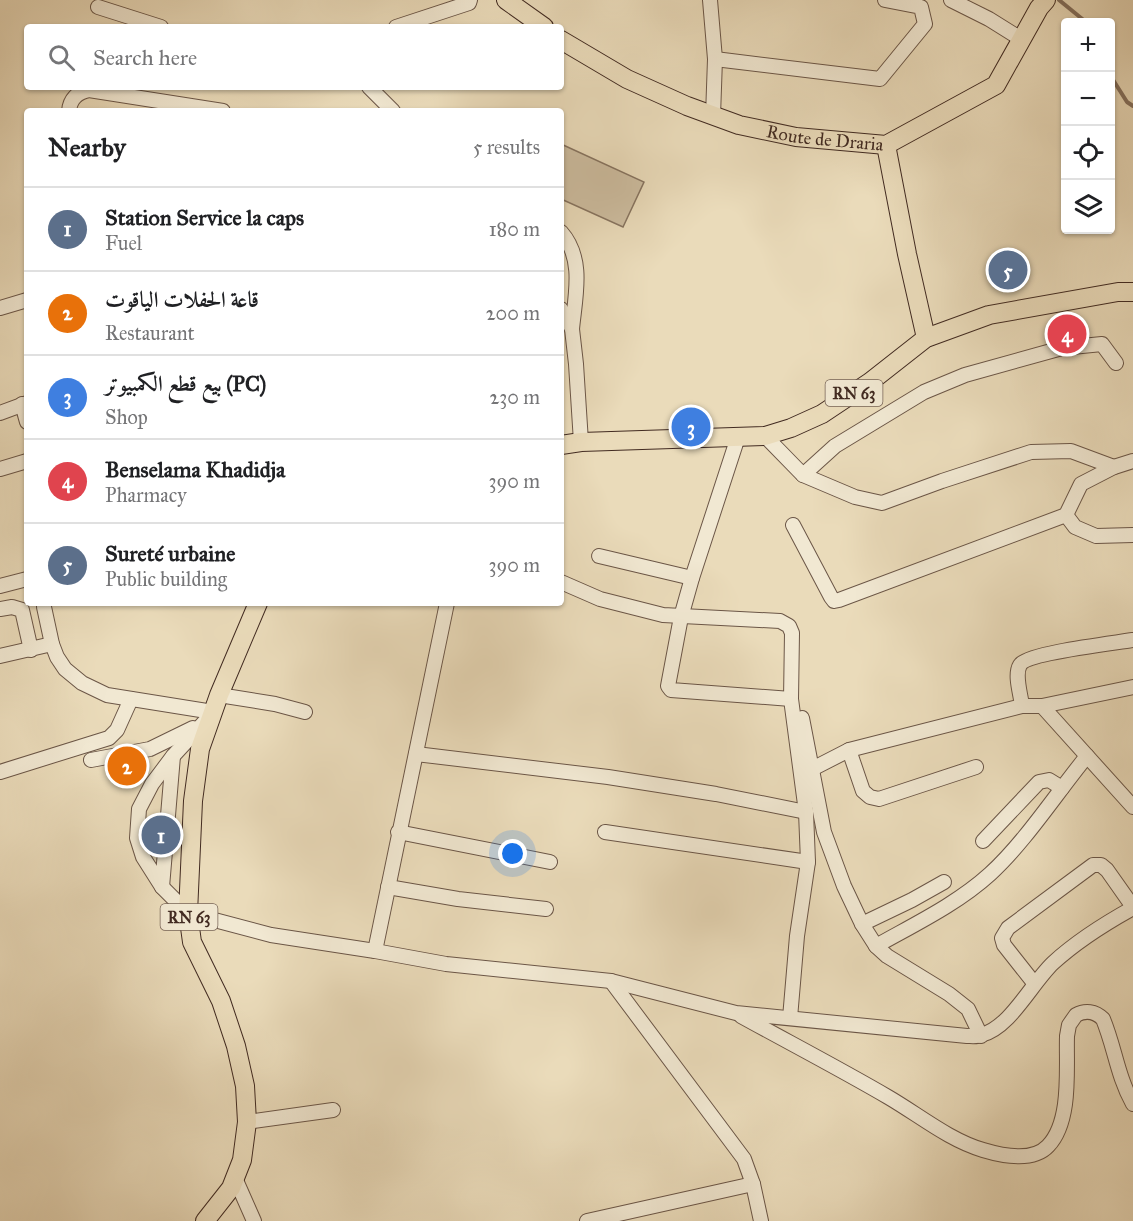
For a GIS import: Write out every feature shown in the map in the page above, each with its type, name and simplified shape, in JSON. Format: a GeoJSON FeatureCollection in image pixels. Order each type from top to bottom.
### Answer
{"type":"FeatureCollection","features":[{"type":"Feature","properties":{"kind":"main road"},"geometry":{"type":"LineString","coordinates":[[506,0],[540,24]]}},
{"type":"Feature","properties":{"kind":"main road","name":"Route de Draria"},"geometry":{"type":"LineString","coordinates":[[564,42],[627,79],[739,125],[796,138],[886,145],[996,85],[1043,4]]}},
{"type":"Feature","properties":{"kind":"main road"},"geometry":{"type":"LineString","coordinates":[[886,145],[926,338]]}},
{"type":"Feature","properties":{"kind":"main road","name":"RN 63"},"geometry":{"type":"LineString","coordinates":[[564,445],[581,442],[765,436],[791,428],[822,414],[870,382],[926,338],[989,315],[1106,294],[1133,292]]}},
{"type":"Feature","properties":{"kind":"main road","name":"RN 63"},"geometry":{"type":"LineString","coordinates":[[205,1221],[231,1188],[242,1160],[248,1122],[245,1086],[236,1046],[221,1000],[192,942],[188,913],[193,801],[200,749],[208,717],[257,606]]}},
{"type":"Feature","properties":{"kind":"street"},"geometry":{"type":"LineString","coordinates":[[405,24],[469,3],[470,0]]}},
{"type":"Feature","properties":{"kind":"street"},"geometry":{"type":"LineString","coordinates":[[710,0],[715,59],[713,116]]}},
{"type":"Feature","properties":{"kind":"street"},"geometry":{"type":"LineString","coordinates":[[715,59],[880,79],[925,24],[924,4],[885,0]]}},
{"type":"Feature","properties":{"kind":"street"},"geometry":{"type":"LineString","coordinates":[[951,0],[989,19],[1021,39]]}},
{"type":"Feature","properties":{"kind":"street"},"geometry":{"type":"LineString","coordinates":[[98,7],[152,24]]}},
{"type":"Feature","properties":{"kind":"street"},"geometry":{"type":"LineString","coordinates":[[70,108],[73,98],[88,90],[204,108]]}},
{"type":"Feature","properties":{"kind":"street"},"geometry":{"type":"LineString","coordinates":[[372,90],[390,108]]}},
{"type":"Feature","properties":{"kind":"street"},"geometry":{"type":"LineString","coordinates":[[564,236],[569,242],[578,272],[572,329],[581,442]]}},
{"type":"Feature","properties":{"kind":"street"},"geometry":{"type":"LineString","coordinates":[[0,308],[24,301]]}},
{"type":"Feature","properties":{"kind":"street"},"geometry":{"type":"LineString","coordinates":[[564,314],[572,329]]}},
{"type":"Feature","properties":{"kind":"street"},"geometry":{"type":"LineString","coordinates":[[803,475],[835,446],[882,416],[924,392],[965,375],[1062,348],[1102,344],[1116,363]]}},
{"type":"Feature","properties":{"kind":"street"},"geometry":{"type":"LineString","coordinates":[[0,413],[24,403]]}},
{"type":"Feature","properties":{"kind":"street"},"geometry":{"type":"LineString","coordinates":[[765,436],[803,475],[855,497],[882,503],[1031,452],[1071,451],[1114,467]]}},
{"type":"Feature","properties":{"kind":"street"},"geometry":{"type":"LineString","coordinates":[[738,437],[681,617],[668,689],[791,699]]}},
{"type":"Feature","properties":{"kind":"street"},"geometry":{"type":"LineString","coordinates":[[793,525],[834,601],[1066,515],[1081,484],[1114,467],[1133,461]]}},
{"type":"Feature","properties":{"kind":"street"},"geometry":{"type":"LineString","coordinates":[[0,469],[24,462]]}},
{"type":"Feature","properties":{"kind":"street"},"geometry":{"type":"LineString","coordinates":[[1066,515],[1075,527],[1096,536],[1133,535]]}},
{"type":"Feature","properties":{"kind":"street"},"geometry":{"type":"LineString","coordinates":[[599,556],[692,578]]}},
{"type":"Feature","properties":{"kind":"street"},"geometry":{"type":"LineString","coordinates":[[0,586],[24,580]]}},
{"type":"Feature","properties":{"kind":"street"},"geometry":{"type":"LineString","coordinates":[[564,583],[600,599],[663,615],[780,621],[789,626],[792,633],[791,699],[806,812],[808,862],[797,936],[790,1018]]}},
{"type":"Feature","properties":{"kind":"street"},"geometry":{"type":"LineString","coordinates":[[375,951],[446,606]]}},
{"type":"Feature","properties":{"kind":"street"},"geometry":{"type":"LineString","coordinates":[[0,609],[12,607],[22,610],[31,650]]}},
{"type":"Feature","properties":{"kind":"street"},"geometry":{"type":"LineString","coordinates":[[44,607],[57,657],[65,669],[82,683],[107,695],[208,717]]}},
{"type":"Feature","properties":{"kind":"street"},"geometry":{"type":"LineString","coordinates":[[1022,706],[1018,678],[1019,666],[1022,662],[1040,655],[1133,640]]}},
{"type":"Feature","properties":{"kind":"street"},"geometry":{"type":"LineString","coordinates":[[0,656],[52,644]]}},
{"type":"Feature","properties":{"kind":"street"},"geometry":{"type":"LineString","coordinates":[[792,666],[824,832],[844,886],[862,924],[876,946],[887,956],[957,999],[968,1009],[981,1036]]}},
{"type":"Feature","properties":{"kind":"street"},"geometry":{"type":"LineString","coordinates":[[812,769],[849,750],[1022,706],[1042,706],[1133,687]]}},
{"type":"Feature","properties":{"kind":"street"},"geometry":{"type":"LineString","coordinates":[[219,695],[275,704],[305,712]]}},
{"type":"Feature","properties":{"kind":"street"},"geometry":{"type":"LineString","coordinates":[[0,772],[109,738],[117,730],[131,699]]}},
{"type":"Feature","properties":{"kind":"street"},"geometry":{"type":"LineString","coordinates":[[1042,706],[1133,807]]}},
{"type":"Feature","properties":{"kind":"street"},"geometry":{"type":"LineString","coordinates":[[208,717],[173,756],[152,784],[140,809],[137,838],[143,857],[162,887],[188,913],[271,935],[446,964],[611,981],[736,1013],[951,1036],[981,1036],[1006,1019],[1052,964],[1086,936],[1133,907],[1101,865],[1094,865],[1006,931],[1003,942],[1034,983]]}},
{"type":"Feature","properties":{"kind":"street"},"geometry":{"type":"LineString","coordinates":[[90,760],[150,749],[208,717]]}},
{"type":"Feature","properties":{"kind":"street"},"geometry":{"type":"LineString","coordinates":[[849,750],[863,791],[870,797],[879,799],[976,767]]}},
{"type":"Feature","properties":{"kind":"street"},"geometry":{"type":"LineString","coordinates":[[416,754],[608,777],[806,812]]}},
{"type":"Feature","properties":{"kind":"street"},"geometry":{"type":"LineString","coordinates":[[162,887],[173,756]]}},
{"type":"Feature","properties":{"kind":"street"},"geometry":{"type":"LineString","coordinates":[[876,946],[950,904],[985,878],[1012,851],[1087,756]]}},
{"type":"Feature","properties":{"kind":"street"},"geometry":{"type":"LineString","coordinates":[[983,841],[1039,782],[1049,780],[1062,788]]}},
{"type":"Feature","properties":{"kind":"street"},"geometry":{"type":"LineString","coordinates":[[399,832],[550,862]]}},
{"type":"Feature","properties":{"kind":"street"},"geometry":{"type":"LineString","coordinates":[[605,832],[808,862]]}},
{"type":"Feature","properties":{"kind":"street"},"geometry":{"type":"LineString","coordinates":[[862,924],[944,882]]}},
{"type":"Feature","properties":{"kind":"street"},"geometry":{"type":"LineString","coordinates":[[388,887],[458,899],[546,909]]}},
{"type":"Feature","properties":{"kind":"street"},"geometry":{"type":"LineString","coordinates":[[611,981],[744,1159],[753,1184],[761,1221]]}},
{"type":"Feature","properties":{"kind":"street"},"geometry":{"type":"LineString","coordinates":[[736,1013],[888,1097],[962,1142],[995,1154],[1019,1156],[1039,1153],[1048,1147],[1056,1135],[1064,1113],[1069,1026],[1076,1015],[1090,1012],[1103,1019],[1116,1066],[1133,1104]]}},
{"type":"Feature","properties":{"kind":"street"},"geometry":{"type":"LineString","coordinates":[[248,1122],[333,1110]]}},
{"type":"Feature","properties":{"kind":"street"},"geometry":{"type":"LineString","coordinates":[[235,1178],[254,1221]]}},
{"type":"Feature","properties":{"kind":"street"},"geometry":{"type":"LineString","coordinates":[[593,1220],[753,1184]]}},
{"type":"Feature","properties":{"kind":"shaded area"},"geometry":{"type":"Polygon","coordinates":[[[564,145],[644,182],[623,227],[564,200],[564,145]]]}},
{"type":"Feature","properties":{"kind":"waterway"},"geometry":{"type":"LineString","coordinates":[[1059,0],[1081,18]]}},
{"type":"Feature","properties":{"kind":"waterway"},"geometry":{"type":"LineString","coordinates":[[1115,83],[1127,102],[1133,106]]}},
{"type":"Feature","properties":{"kind":"place","name":"Sureté urbaine"},"geometry":{"type":"Point","coordinates":[1008,270]}},
{"type":"Feature","properties":{"kind":"place","name":"Benselama Khadidja"},"geometry":{"type":"Point","coordinates":[1067,334]}},
{"type":"Feature","properties":{"kind":"place","name":"بيع قطع الكمبيوتر (PC)"},"geometry":{"type":"Point","coordinates":[691,427]}},
{"type":"Feature","properties":{"kind":"place","name":"قاعة الحفلات الياقوت"},"geometry":{"type":"Point","coordinates":[127,766]}},
{"type":"Feature","properties":{"kind":"place","name":"Station Service la caps"},"geometry":{"type":"Point","coordinates":[161,835]}}]}
